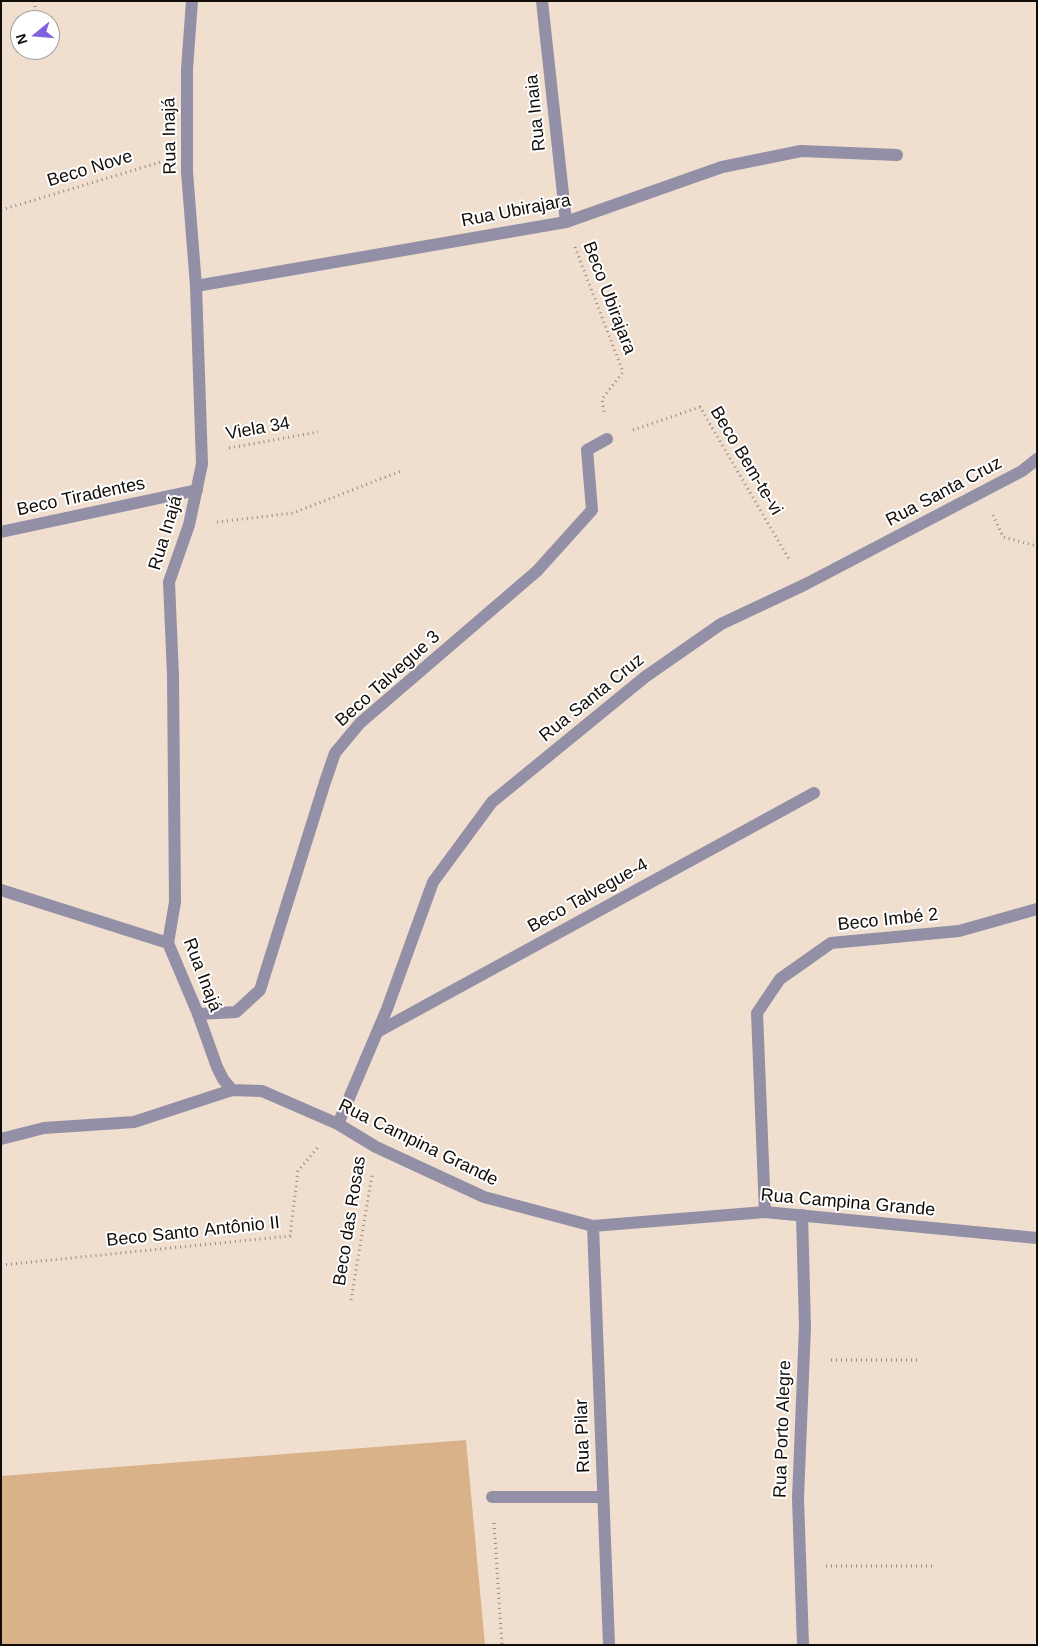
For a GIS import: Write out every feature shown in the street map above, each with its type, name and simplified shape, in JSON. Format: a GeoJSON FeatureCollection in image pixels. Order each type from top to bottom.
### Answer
{"type":"FeatureCollection","features":[{"type":"Feature","properties":{"kind":"street","name":"Rua Inajá"},"geometry":{"type":"LineString","coordinates":[[192,1],[187,69],[187,154],[196,286],[202,464],[189,525],[169,582],[173,676],[175,902],[168,943],[198,1014],[217,1067],[223,1079],[232,1090]]}},
{"type":"Feature","properties":{"kind":"street","name":"Rua Inaia"},"geometry":{"type":"LineString","coordinates":[[542,1],[566,222]]}},
{"type":"Feature","properties":{"kind":"street","name":"Rua Ubirajara"},"geometry":{"type":"LineString","coordinates":[[196,286],[566,222],[722,167],[801,152],[897,155]]}},
{"type":"Feature","properties":{"kind":"street","name":"Beco Talvegue 3"},"geometry":{"type":"LineString","coordinates":[[198,1014],[236,1012],[260,990],[325,782],[336,753],[360,723],[537,571],[592,510],[587,450],[607,439]]}},
{"type":"Feature","properties":{"kind":"street","name":"Rua Santa Cruz"},"geometry":{"type":"LineString","coordinates":[[338,1124],[379,1031],[433,882],[492,802],[652,671],[721,624],[804,585],[1022,471],[1037,459]]}},
{"type":"Feature","properties":{"kind":"street","name":"Beco Tiradentes"},"geometry":{"type":"LineString","coordinates":[[1,532],[197,490]]}},
{"type":"Feature","properties":{"kind":"street","name":"Beco Talvegue-4"},"geometry":{"type":"LineString","coordinates":[[379,1031],[814,793]]}},
{"type":"Feature","properties":{"kind":"street"},"geometry":{"type":"LineString","coordinates":[[1,890],[168,943]]}},
{"type":"Feature","properties":{"kind":"street","name":"Beco Imbé 2"},"geometry":{"type":"LineString","coordinates":[[765,1212],[757,1013],[780,979],[830,943],[959,930],[1037,910]]}},
{"type":"Feature","properties":{"kind":"street","name":"Rua Campina Grande"},"geometry":{"type":"LineString","coordinates":[[1,1139],[44,1128],[134,1122],[232,1090],[262,1091],[338,1124],[376,1147],[484,1197],[593,1226],[765,1212],[1037,1238]]}},
{"type":"Feature","properties":{"kind":"street","name":"Rua Porto Alegre"},"geometry":{"type":"LineString","coordinates":[[802,1215],[805,1327],[798,1498],[803,1645]]}},
{"type":"Feature","properties":{"kind":"street","name":"Rua Pilar"},"geometry":{"type":"LineString","coordinates":[[593,1226],[609,1645]]}},
{"type":"Feature","properties":{"kind":"street"},"geometry":{"type":"LineString","coordinates":[[492,1497],[603,1497]]}},
{"type":"Feature","properties":{"kind":"path","name":"Beco Nove"},"geometry":{"type":"LineString","coordinates":[[1,210],[187,154]]}},
{"type":"Feature","properties":{"kind":"path","name":"Beco Ubirajara"},"geometry":{"type":"LineString","coordinates":[[566,222],[623,372],[602,399],[607,439]]}},
{"type":"Feature","properties":{"kind":"path","name":"Beco Bem-te-vi"},"geometry":{"type":"LineString","coordinates":[[607,439],[700,407],[804,585]]}},
{"type":"Feature","properties":{"kind":"path","name":"Viela 34"},"geometry":{"type":"LineString","coordinates":[[202,454],[318,432]]}},
{"type":"Feature","properties":{"kind":"path"},"geometry":{"type":"LineString","coordinates":[[189,525],[293,513],[401,471]]}},
{"type":"Feature","properties":{"kind":"path"},"geometry":{"type":"LineString","coordinates":[[982,492],[1003,537],[1037,546]]}},
{"type":"Feature","properties":{"kind":"path","name":"Beco Santo Antônio II"},"geometry":{"type":"LineString","coordinates":[[1,1265],[290,1236],[298,1172],[338,1124]]}},
{"type":"Feature","properties":{"kind":"path","name":"Beco das Rosas"},"geometry":{"type":"LineString","coordinates":[[351,1300],[376,1147]]}},
{"type":"Feature","properties":{"kind":"path"},"geometry":{"type":"LineString","coordinates":[[803,1359],[919,1360]]}},
{"type":"Feature","properties":{"kind":"path"},"geometry":{"type":"LineString","coordinates":[[492,1497],[502,1645]]}},
{"type":"Feature","properties":{"kind":"path"},"geometry":{"type":"LineString","coordinates":[[800,1566],[932,1566]]}},
{"type":"Feature","properties":{"kind":"shaded area"},"geometry":{"type":"Polygon","coordinates":[[[466,1440],[485,1645],[1,1645],[1,1476],[466,1440]]]}}]}
